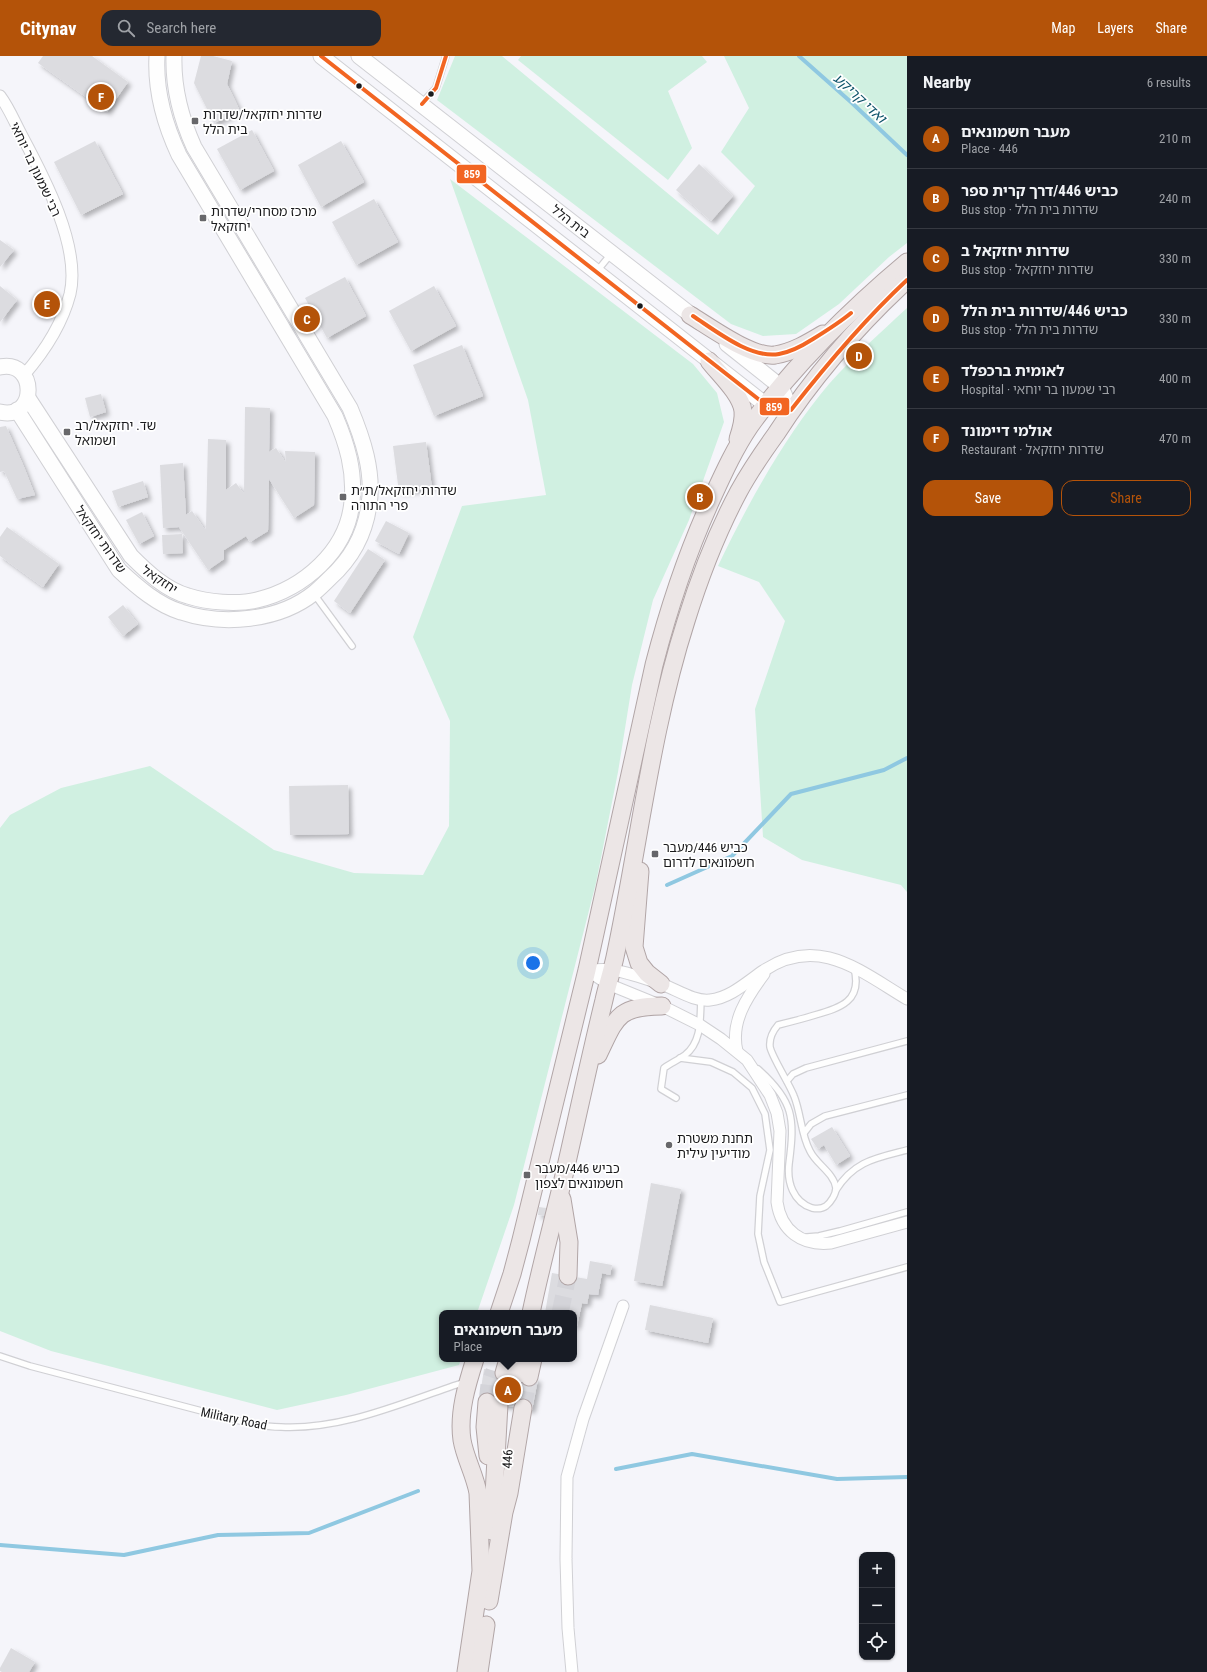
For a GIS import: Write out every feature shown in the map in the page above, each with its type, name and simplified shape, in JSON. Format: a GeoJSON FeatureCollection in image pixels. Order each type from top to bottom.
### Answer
{"type":"FeatureCollection","features":[{"type":"Feature","properties":{"kind":"main road"},"geometry":{"type":"LineString","coordinates":[[500,1310],[521,1240],[587,970],[654,664],[663,628],[688,556],[704,516],[733,455],[750,427],[766,405],[840,324],[875,289],[907,262]]}},
{"type":"Feature","properties":{"kind":"main road"},"geometry":{"type":"LineString","coordinates":[[532,1310],[610,977],[645,798],[673,667],[697,588],[711,551],[740,490],[758,459],[791,410],[849,337],[907,280]]}},
{"type":"Feature","properties":{"kind":"main road"},"geometry":{"type":"LineString","coordinates":[[690,315],[741,346],[757,352],[774,355],[789,352],[804,345],[840,324]]}},
{"type":"Feature","properties":{"kind":"main road"},"geometry":{"type":"LineString","coordinates":[[709,361],[739,398],[743,410],[742,428],[733,455]]}},
{"type":"Feature","properties":{"kind":"main road"},"geometry":{"type":"LineString","coordinates":[[645,798],[634,947],[639,963],[647,973],[661,984]]}},
{"type":"Feature","properties":{"kind":"main road"},"geometry":{"type":"LineString","coordinates":[[586,1081],[614,1024],[626,1011],[641,1006],[662,1006]]}},
{"type":"Feature","properties":{"kind":"main road"},"geometry":{"type":"LineString","coordinates":[[541,1310],[564,1174]]}},
{"type":"Feature","properties":{"kind":"main road"},"geometry":{"type":"LineString","coordinates":[[522,1310],[536,1267],[551,1212],[564,1174]]}},
{"type":"Feature","properties":{"kind":"main road"},"geometry":{"type":"LineString","coordinates":[[561,1195],[570,1242],[568,1276]]}},
{"type":"Feature","properties":{"kind":"main road"},"geometry":{"type":"LineString","coordinates":[[466,1672],[481,1571],[478,1493],[476,1482],[462,1440],[461,1421],[468,1381],[474,1362]]}},
{"type":"Feature","properties":{"kind":"main road","name":"446"},"geometry":{"type":"LineString","coordinates":[[479,1672],[489,1598],[504,1512],[509,1493],[505,1405],[494,1493],[489,1598]]}},
{"type":"Feature","properties":{"kind":"street"},"geometry":{"type":"LineString","coordinates":[[156,56],[159,95],[170,136],[179,155],[335,416],[343,435],[350,460],[353,483],[352,503],[341,539],[329,556],[315,571],[304,579],[314,594]]}},
{"type":"Feature","properties":{"kind":"street","name":"שדרות יחזקאל"},"geometry":{"type":"LineString","coordinates":[[17,410],[119,570],[135,585],[154,598],[180,612],[208,619],[236,619],[258,617],[283,610],[314,594],[342,567],[356,548],[364,526],[369,505],[370,483],[367,457],[359,429],[350,408],[194,147],[186,129],[175,92],[174,56]]}},
{"type":"Feature","properties":{"kind":"street","name":"בית הלל"},"geometry":{"type":"LineString","coordinates":[[321,56],[766,405]]}},
{"type":"Feature","properties":{"kind":"street","name":"בית הלל"},"geometry":{"type":"LineString","coordinates":[[359,56],[782,387]]}},
{"type":"Feature","properties":{"kind":"street","name":"רבי שמעון בר יוחאי"},"geometry":{"type":"LineString","coordinates":[[0,96],[35,160],[51,194],[68,245],[71,270],[70,293],[63,315],[54,335],[39,358],[24,375]]}},
{"type":"Feature","properties":{"kind":"street"},"geometry":{"type":"LineString","coordinates":[[248,270],[263,262]]}},
{"type":"Feature","properties":{"kind":"street"},"geometry":{"type":"LineString","coordinates":[[0,367],[14,368],[24,375],[28,386],[28,398],[25,403],[17,410],[10,413],[0,412]]}},
{"type":"Feature","properties":{"kind":"street"},"geometry":{"type":"LineString","coordinates":[[782,387],[791,410]]}},
{"type":"Feature","properties":{"kind":"street","name":"יחזקאל"},"geometry":{"type":"LineString","coordinates":[[28,398],[131,556],[146,572],[163,584],[186,596],[210,602],[235,602],[255,600],[277,594],[297,585],[304,579]]}},
{"type":"Feature","properties":{"kind":"street"},"geometry":{"type":"LineString","coordinates":[[766,405],[791,410]]}},
{"type":"Feature","properties":{"kind":"street"},"geometry":{"type":"LineString","coordinates":[[587,970],[610,977],[661,984],[701,1000],[711,1000],[733,992],[776,963],[792,957],[807,955],[836,959],[907,999]]}},
{"type":"Feature","properties":{"kind":"street"},"geometry":{"type":"LineString","coordinates":[[737,1051],[734,1035],[742,1008],[754,987],[769,968]]}},
{"type":"Feature","properties":{"kind":"street"},"geometry":{"type":"LineString","coordinates":[[610,977],[700,1025],[737,1051],[747,1060],[770,1094],[778,1113],[780,1131],[777,1202],[778,1211],[782,1220],[794,1235],[802,1240],[826,1244],[907,1222]]}},
{"type":"Feature","properties":{"kind":"street"},"geometry":{"type":"LineString","coordinates":[[572,1672],[568,1628],[566,1559],[568,1477],[583,1419],[623,1306]]}},
{"type":"Feature","properties":{"kind":"lane"},"geometry":{"type":"LineString","coordinates":[[422,104],[436,88],[446,56]]}},
{"type":"Feature","properties":{"kind":"lane"},"geometry":{"type":"LineString","coordinates":[[596,272],[611,253]]}},
{"type":"Feature","properties":{"kind":"lane"},"geometry":{"type":"LineString","coordinates":[[314,594],[352,646]]}},
{"type":"Feature","properties":{"kind":"lane"},"geometry":{"type":"LineString","coordinates":[[836,1190],[834,1182],[829,1174],[810,1152],[798,1107],[788,1081],[770,1049],[770,1040],[773,1031],[778,1025],[836,1010],[846,1004],[852,995],[856,984],[854,968]]}},
{"type":"Feature","properties":{"kind":"lane"},"geometry":{"type":"LineString","coordinates":[[676,1098],[661,1089],[664,1068],[686,1054],[694,1043],[700,1025],[701,1000]]}},
{"type":"Feature","properties":{"kind":"lane"},"geometry":{"type":"LineString","coordinates":[[788,1081],[793,1074],[806,1068],[907,1041]]}},
{"type":"Feature","properties":{"kind":"lane"},"geometry":{"type":"LineString","coordinates":[[680,1058],[711,1062],[732,1072],[752,1088],[766,1114],[770,1150],[760,1196],[758,1234],[764,1262],[780,1302],[907,1267]]}},
{"type":"Feature","properties":{"kind":"lane"},"geometry":{"type":"LineString","coordinates":[[747,1060],[778,1089],[789,1109],[792,1126],[789,1168],[790,1182],[793,1192],[805,1206],[820,1209],[826,1206],[832,1199],[843,1179],[858,1165],[870,1160],[907,1150]]}},
{"type":"Feature","properties":{"kind":"lane"},"geometry":{"type":"LineString","coordinates":[[804,1133],[811,1124],[825,1116],[907,1095]]}},
{"type":"Feature","properties":{"kind":"lane"},"geometry":{"type":"LineString","coordinates":[[794,1235],[808,1237],[819,1236],[907,1212]]}},
{"type":"Feature","properties":{"kind":"lane","name":"Military Road"},"geometry":{"type":"LineString","coordinates":[[0,1356],[30,1366],[236,1420],[260,1426],[283,1428],[341,1422],[468,1381]]}},
{"type":"Feature","properties":{"kind":"green space"},"geometry":{"type":"Polygon","coordinates":[[[455,56],[502,56],[718,235],[755,186],[721,152],[749,108],[724,56],[907,56],[907,243],[889,257],[839,304],[796,334],[763,336],[731,324],[437,100],[455,56]]]}},
{"type":"Feature","properties":{"kind":"green space"},"geometry":{"type":"Polygon","coordinates":[[[521,56],[702,56],[707,62],[668,91],[692,148],[668,180],[518,60],[521,56]]]}},
{"type":"Feature","properties":{"kind":"green space"},"geometry":{"type":"Polygon","coordinates":[[[450,179],[693,364],[717,393],[724,422],[689,520],[653,600],[632,685],[618,772],[596,883],[514,1205],[478,1310],[439,1310],[439,1362],[460,1362],[459,1365],[346,1395],[277,1410],[51,1351],[0,1331],[0,828],[10,815],[61,788],[150,766],[274,850],[354,873],[423,875],[449,826],[450,721],[413,637],[462,506],[546,495],[528,400],[450,179]]]}},
{"type":"Feature","properties":{"kind":"green space"},"geometry":{"type":"Polygon","coordinates":[[[907,308],[907,892],[901,885],[802,860],[763,837],[755,709],[785,621],[759,582],[718,566],[754,495],[782,448],[813,404],[848,364],[907,308]]]}},
{"type":"Feature","properties":{"kind":"building"},"geometry":{"type":"Polygon","coordinates":[[[43,56],[92,56],[128,82],[107,112],[38,63],[43,56]]]}},
{"type":"Feature","properties":{"kind":"building"},"geometry":{"type":"Polygon","coordinates":[[[201,56],[213,56],[232,61],[227,84],[240,111],[214,123],[194,83],[201,56]]]}},
{"type":"Feature","properties":{"kind":"building"},"geometry":{"type":"Polygon","coordinates":[[[252,130],[274,171],[240,190],[217,149],[252,130]]]}},
{"type":"Feature","properties":{"kind":"building"},"geometry":{"type":"Polygon","coordinates":[[[95,141],[123,194],[81,215],[54,162],[95,141]]]}},
{"type":"Feature","properties":{"kind":"building"},"geometry":{"type":"Polygon","coordinates":[[[341,141],[364,182],[321,207],[298,165],[341,141]]]}},
{"type":"Feature","properties":{"kind":"building"},"geometry":{"type":"Polygon","coordinates":[[[699,164],[733,196],[711,221],[676,190],[699,164]]]}},
{"type":"Feature","properties":{"kind":"building"},"geometry":{"type":"Polygon","coordinates":[[[374,199],[398,242],[356,265],[332,222],[374,199]]]}},
{"type":"Feature","properties":{"kind":"building"},"geometry":{"type":"Polygon","coordinates":[[[0,240],[14,250],[0,267],[0,240]]]}},
{"type":"Feature","properties":{"kind":"building"},"geometry":{"type":"Polygon","coordinates":[[[345,277],[366,316],[327,338],[305,298],[345,277]]]}},
{"type":"Feature","properties":{"kind":"building"},"geometry":{"type":"Polygon","coordinates":[[[0,286],[17,300],[0,322],[0,286]]]}},
{"type":"Feature","properties":{"kind":"building"},"geometry":{"type":"Polygon","coordinates":[[[434,286],[456,326],[411,351],[389,311],[434,286]]]}},
{"type":"Feature","properties":{"kind":"building"},"geometry":{"type":"Polygon","coordinates":[[[462,345],[483,396],[434,416],[413,365],[462,345]]]}},
{"type":"Feature","properties":{"kind":"building"},"geometry":{"type":"Polygon","coordinates":[[[101,394],[106,412],[90,417],[85,398],[101,394]]]}},
{"type":"Feature","properties":{"kind":"building"},"geometry":{"type":"Polygon","coordinates":[[[245,407],[270,408],[269,452],[276,448],[286,463],[285,451],[315,452],[314,505],[294,518],[269,479],[268,531],[250,542],[246,536],[224,550],[224,559],[208,570],[179,527],[163,528],[160,465],[183,463],[186,515],[192,511],[205,530],[208,439],[226,440],[226,490],[236,483],[244,494],[245,407]]]}},
{"type":"Feature","properties":{"kind":"building"},"geometry":{"type":"Polygon","coordinates":[[[6,426],[35,495],[17,499],[4,471],[0,472],[0,427],[6,426]]]}},
{"type":"Feature","properties":{"kind":"building"},"geometry":{"type":"Polygon","coordinates":[[[426,442],[432,488],[399,492],[393,446],[426,442]]]}},
{"type":"Feature","properties":{"kind":"building"},"geometry":{"type":"Polygon","coordinates":[[[143,481],[148,497],[118,507],[112,491],[143,481]]]}},
{"type":"Feature","properties":{"kind":"building"},"geometry":{"type":"Polygon","coordinates":[[[142,512],[154,536],[139,544],[126,520],[142,512]]]}},
{"type":"Feature","properties":{"kind":"building"},"geometry":{"type":"Polygon","coordinates":[[[386,521],[409,533],[399,554],[375,541],[386,521]]]}},
{"type":"Feature","properties":{"kind":"building"},"geometry":{"type":"Polygon","coordinates":[[[7,527],[59,564],[43,587],[0,556],[0,537],[7,527]]]}},
{"type":"Feature","properties":{"kind":"building"},"geometry":{"type":"Polygon","coordinates":[[[182,534],[183,553],[163,554],[162,535],[182,534]]]}},
{"type":"Feature","properties":{"kind":"building"},"geometry":{"type":"Polygon","coordinates":[[[368,549],[385,560],[350,613],[334,601],[368,549]]]}},
{"type":"Feature","properties":{"kind":"building"},"geometry":{"type":"Polygon","coordinates":[[[123,605],[138,624],[123,636],[108,617],[123,605]]]}},
{"type":"Feature","properties":{"kind":"building"},"geometry":{"type":"Polygon","coordinates":[[[348,785],[349,834],[290,835],[289,786],[348,785]]]}},
{"type":"Feature","properties":{"kind":"building"},"geometry":{"type":"Polygon","coordinates":[[[832,1127],[850,1156],[836,1165],[824,1145],[818,1149],[811,1139],[832,1127]]]}},
{"type":"Feature","properties":{"kind":"building"},"geometry":{"type":"Polygon","coordinates":[[[651,1183],[681,1189],[662,1286],[634,1281],[651,1183]]]}},
{"type":"Feature","properties":{"kind":"building"},"geometry":{"type":"Polygon","coordinates":[[[539,1207],[546,1208],[545,1216],[538,1215],[539,1207]]]}},
{"type":"Feature","properties":{"kind":"building"},"geometry":{"type":"Polygon","coordinates":[[[590,1261],[612,1265],[610,1275],[602,1273],[598,1295],[589,1294],[587,1304],[582,1303],[577,1326],[577,1310],[546,1310],[552,1273],[587,1279],[590,1261]]]}},
{"type":"Feature","properties":{"kind":"building"},"geometry":{"type":"Polygon","coordinates":[[[650,1305],[713,1318],[708,1343],[645,1330],[650,1305]]]}},
{"type":"Feature","properties":{"kind":"building"},"geometry":{"type":"Polygon","coordinates":[[[484,1369],[538,1379],[532,1410],[479,1401],[484,1369]]]}},
{"type":"Feature","properties":{"kind":"building"},"geometry":{"type":"Polygon","coordinates":[[[11,1648],[35,1662],[29,1672],[0,1671],[0,1668],[11,1648]]]}},
{"type":"Feature","properties":{"kind":"waterway","name":"ואדי קריקע"},"geometry":{"type":"LineString","coordinates":[[799,56],[907,155]]}},
{"type":"Feature","properties":{"kind":"waterway"},"geometry":{"type":"LineString","coordinates":[[667,885],[732,856],[791,794],[884,770],[907,758]]}},
{"type":"Feature","properties":{"kind":"waterway"},"geometry":{"type":"LineString","coordinates":[[616,1469],[692,1454],[837,1479],[907,1477]]}},
{"type":"Feature","properties":{"kind":"waterway"},"geometry":{"type":"LineString","coordinates":[[0,1545],[124,1555],[218,1535],[309,1533],[418,1491]]}},
{"type":"Feature","properties":{"kind":"tunnel"},"geometry":{"type":"LineString","coordinates":[[561,1310],[568,1276]]}},
{"type":"Feature","properties":{"kind":"tunnel"},"geometry":{"type":"LineString","coordinates":[[487,1402],[489,1385],[494,1371]]}},
{"type":"Feature","properties":{"kind":"tunnel"},"geometry":{"type":"LineString","coordinates":[[499,1404],[504,1373]]}},
{"type":"Feature","properties":{"kind":"tunnel"},"geometry":{"type":"LineString","coordinates":[[511,1406],[517,1375]]}},
{"type":"Feature","properties":{"kind":"tunnel"},"geometry":{"type":"LineString","coordinates":[[523,1408],[529,1377]]}},
{"type":"Feature","properties":{"kind":"transit line","name":"859"},"geometry":{"type":"LineString","coordinates":[[321,56],[766,405],[791,410],[846,343],[907,280]]}},
{"type":"Feature","properties":{"kind":"transit line","name":"859"},"geometry":{"type":"LineString","coordinates":[[422,104],[436,88],[446,56]]}},
{"type":"Feature","properties":{"kind":"transit line","name":"859"},"geometry":{"type":"LineString","coordinates":[[693,316],[723,336],[746,348],[757,352],[779,354],[809,342],[851,313]]}},
{"type":"Feature","properties":{"kind":"place","name":"אולמי דיימונד"},"geometry":{"type":"Point","coordinates":[101,97]}},
{"type":"Feature","properties":{"kind":"place","name":"שדרות יחזקאל/שדרות בית הלל"},"geometry":{"type":"Point","coordinates":[195,121]}},
{"type":"Feature","properties":{"kind":"place","name":"מרכז מסחרי/שדרות יחזקאל"},"geometry":{"type":"Point","coordinates":[203,218]}},
{"type":"Feature","properties":{"kind":"place","name":"לאומית ברכפלד"},"geometry":{"type":"Point","coordinates":[47,304]}},
{"type":"Feature","properties":{"kind":"place","name":"שדרות יחזקאל ב"},"geometry":{"type":"Point","coordinates":[307,319]}},
{"type":"Feature","properties":{"kind":"place","name":"כביש 446/שדרות בית הלל"},"geometry":{"type":"Point","coordinates":[859,356]}},
{"type":"Feature","properties":{"kind":"place","name":"שד. יחזקאל/רב ושמואל"},"geometry":{"type":"Point","coordinates":[67,432]}},
{"type":"Feature","properties":{"kind":"place","name":"שדרות יחזקאל/ת״ת פרי התורה"},"geometry":{"type":"Point","coordinates":[343,497]}},
{"type":"Feature","properties":{"kind":"place","name":"כביש 446/דרך קרית ספר"},"geometry":{"type":"Point","coordinates":[700,497]}},
{"type":"Feature","properties":{"kind":"place","name":"כביש 446/מעבר חשמונאים לדרום"},"geometry":{"type":"Point","coordinates":[655,854]}},
{"type":"Feature","properties":{"kind":"place","name":"תחנת משטרת מודיעין עילית"},"geometry":{"type":"Point","coordinates":[669,1145]}},
{"type":"Feature","properties":{"kind":"place","name":"כביש 446/מעבר חשמונאים לצפון"},"geometry":{"type":"Point","coordinates":[527,1175]}},
{"type":"Feature","properties":{"kind":"place","name":"מעבר חשמונאים"},"geometry":{"type":"Point","coordinates":[508,1390]}}]}
